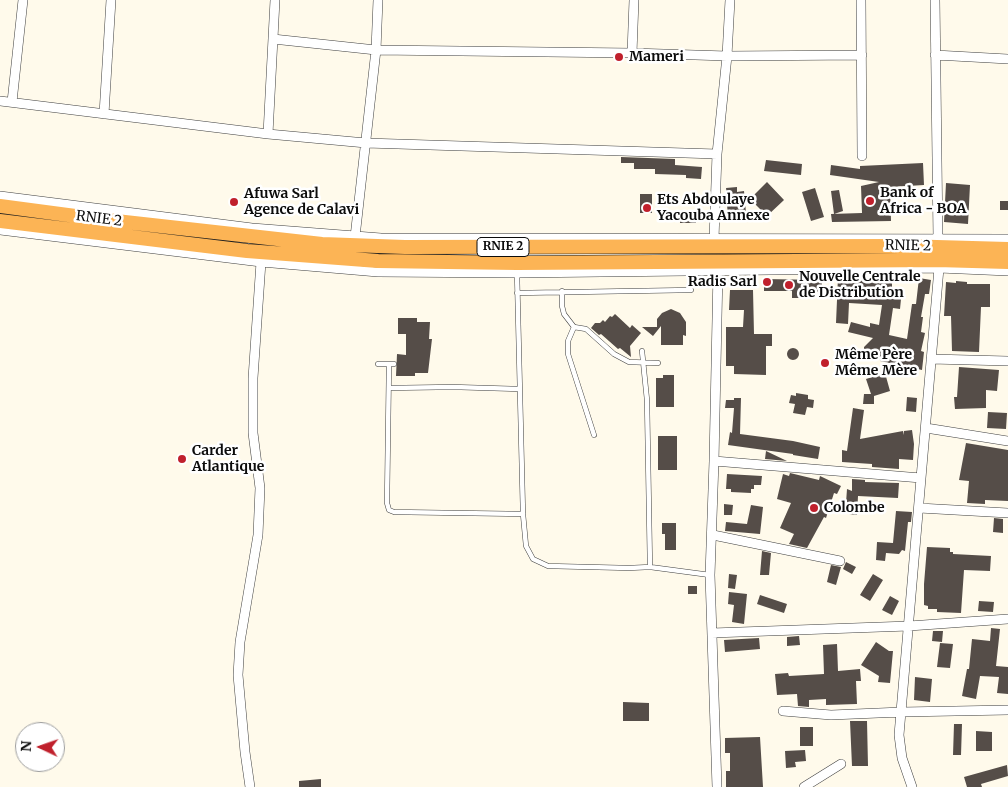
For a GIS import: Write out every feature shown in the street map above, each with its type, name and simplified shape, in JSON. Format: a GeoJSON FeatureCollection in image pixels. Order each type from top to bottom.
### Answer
{"type":"FeatureCollection","features":[{"type":"Feature","properties":{"kind":"highway","name":"RNIE 2"},"geometry":{"type":"LineString","coordinates":[[0,206],[322,244],[405,247],[901,246],[1008,248]]}},
{"type":"Feature","properties":{"kind":"highway","name":"RNIE 2"},"geometry":{"type":"LineString","coordinates":[[0,221],[247,251],[378,260],[516,263],[908,260],[1008,262]]}},
{"type":"Feature","properties":{"kind":"street"},"geometry":{"type":"LineString","coordinates":[[12,102],[23,0]]}},
{"type":"Feature","properties":{"kind":"street"},"geometry":{"type":"LineString","coordinates":[[104,114],[111,0]]}},
{"type":"Feature","properties":{"kind":"street"},"geometry":{"type":"LineString","coordinates":[[268,134],[275,0]]}},
{"type":"Feature","properties":{"kind":"street"},"geometry":{"type":"LineString","coordinates":[[355,237],[376,50],[378,0]]}},
{"type":"Feature","properties":{"kind":"street"},"geometry":{"type":"LineString","coordinates":[[632,53],[634,0]]}},
{"type":"Feature","properties":{"kind":"street"},"geometry":{"type":"LineString","coordinates":[[714,239],[718,154],[730,0]]}},
{"type":"Feature","properties":{"kind":"street"},"geometry":{"type":"LineString","coordinates":[[861,0],[862,156]]}},
{"type":"Feature","properties":{"kind":"street"},"geometry":{"type":"LineString","coordinates":[[935,0],[938,239]]}},
{"type":"Feature","properties":{"kind":"street"},"geometry":{"type":"LineString","coordinates":[[273,40],[376,50],[727,56],[862,55]]}},
{"type":"Feature","properties":{"kind":"street"},"geometry":{"type":"LineString","coordinates":[[936,55],[1008,59]]}},
{"type":"Feature","properties":{"kind":"street"},"geometry":{"type":"LineString","coordinates":[[0,101],[268,134],[366,143],[718,154]]}},
{"type":"Feature","properties":{"kind":"street"},"geometry":{"type":"LineString","coordinates":[[0,196],[252,228],[355,237],[1008,240]]}},
{"type":"Feature","properties":{"kind":"street"},"geometry":{"type":"LineString","coordinates":[[0,230],[261,262],[378,272],[517,273],[939,268],[1008,271]]}},
{"type":"Feature","properties":{"kind":"street"},"geometry":{"type":"LineString","coordinates":[[250,787],[238,675],[240,642],[258,535],[260,488],[253,433],[253,378],[261,262]]}},
{"type":"Feature","properties":{"kind":"street"},"geometry":{"type":"LineString","coordinates":[[912,787],[902,758],[899,735],[939,268]]}},
{"type":"Feature","properties":{"kind":"street"},"geometry":{"type":"LineString","coordinates":[[717,787],[710,575],[718,271]]}},
{"type":"Feature","properties":{"kind":"street"},"geometry":{"type":"LineString","coordinates":[[931,359],[1008,361]]}},
{"type":"Feature","properties":{"kind":"street"},"geometry":{"type":"LineString","coordinates":[[926,428],[1008,441]]}},
{"type":"Feature","properties":{"kind":"street"},"geometry":{"type":"LineString","coordinates":[[714,461],[921,478]]}},
{"type":"Feature","properties":{"kind":"street"},"geometry":{"type":"LineString","coordinates":[[919,508],[1008,513]]}},
{"type":"Feature","properties":{"kind":"street"},"geometry":{"type":"LineString","coordinates":[[712,535],[840,561]]}},
{"type":"Feature","properties":{"kind":"street"},"geometry":{"type":"LineString","coordinates":[[712,633],[909,626],[1008,620]]}},
{"type":"Feature","properties":{"kind":"street"},"geometry":{"type":"LineString","coordinates":[[782,711],[831,716],[902,712],[1008,710]]}},
{"type":"Feature","properties":{"kind":"street"},"geometry":{"type":"LineString","coordinates":[[804,787],[841,764]]}},
{"type":"Feature","properties":{"kind":"lane"},"geometry":{"type":"LineString","coordinates":[[517,273],[523,514],[526,546],[533,559],[548,566],[650,567],[710,575]]}},
{"type":"Feature","properties":{"kind":"lane"},"geometry":{"type":"LineString","coordinates":[[517,293],[691,290]]}},
{"type":"Feature","properties":{"kind":"lane"},"geometry":{"type":"LineString","coordinates":[[562,291],[564,314],[574,327],[586,329],[614,354],[629,362],[642,364],[658,363]]}},
{"type":"Feature","properties":{"kind":"lane"},"geometry":{"type":"LineString","coordinates":[[574,327],[568,341],[568,354],[594,435]]}},
{"type":"Feature","properties":{"kind":"lane"},"geometry":{"type":"LineString","coordinates":[[642,351],[647,400],[650,567]]}},
{"type":"Feature","properties":{"kind":"lane"},"geometry":{"type":"LineString","coordinates":[[378,364],[392,364],[389,388],[387,503],[389,510],[394,512],[523,514]]}},
{"type":"Feature","properties":{"kind":"lane"},"geometry":{"type":"LineString","coordinates":[[389,388],[519,389]]}},
{"type":"Feature","properties":{"kind":"building"},"geometry":{"type":"Polygon","coordinates":[[[621,157],[675,159],[675,165],[702,167],[701,179],[686,178],[686,175],[655,174],[655,169],[634,169],[634,163],[621,163],[621,157]]]}},
{"type":"Feature","properties":{"kind":"building"},"geometry":{"type":"Polygon","coordinates":[[[766,160],[802,164],[801,175],[764,171],[766,160]]]}},
{"type":"Feature","properties":{"kind":"building"},"geometry":{"type":"Polygon","coordinates":[[[923,163],[924,185],[890,187],[891,221],[832,222],[831,214],[862,213],[861,186],[879,182],[830,175],[831,165],[860,169],[860,166],[923,163]]]}},
{"type":"Feature","properties":{"kind":"building"},"geometry":{"type":"Polygon","coordinates":[[[767,182],[784,200],[767,216],[750,199],[767,182]]]}},
{"type":"Feature","properties":{"kind":"building"},"geometry":{"type":"Polygon","coordinates":[[[946,183],[970,185],[968,224],[944,222],[946,183]]]}},
{"type":"Feature","properties":{"kind":"building"},"geometry":{"type":"Polygon","coordinates":[[[737,187],[737,192],[744,191],[746,213],[728,215],[727,205],[723,205],[722,196],[727,195],[726,188],[737,187]]]}},
{"type":"Feature","properties":{"kind":"building"},"geometry":{"type":"Polygon","coordinates":[[[815,188],[824,217],[811,221],[802,192],[815,188]]]}},
{"type":"Feature","properties":{"kind":"building"},"geometry":{"type":"Polygon","coordinates":[[[839,190],[843,211],[834,214],[831,191],[839,190]]]}},
{"type":"Feature","properties":{"kind":"building"},"geometry":{"type":"Polygon","coordinates":[[[640,194],[652,194],[652,213],[640,213],[640,194]]]}},
{"type":"Feature","properties":{"kind":"building"},"geometry":{"type":"Polygon","coordinates":[[[1000,201],[1008,201],[1008,210],[1000,210],[1000,201]]]}},
{"type":"Feature","properties":{"kind":"building"},"geometry":{"type":"Polygon","coordinates":[[[680,212],[696,212],[696,223],[680,223],[680,212]]]}},
{"type":"Feature","properties":{"kind":"building"},"geometry":{"type":"Polygon","coordinates":[[[838,277],[851,278],[850,280],[892,282],[892,288],[902,289],[900,309],[893,308],[889,335],[907,339],[912,304],[916,304],[919,278],[931,280],[929,294],[925,294],[921,317],[923,317],[921,332],[925,333],[921,351],[924,352],[922,370],[880,361],[881,359],[870,360],[864,356],[864,347],[873,338],[848,332],[851,322],[870,327],[870,323],[879,325],[882,305],[849,303],[848,324],[836,323],[838,277]]]}},
{"type":"Feature","properties":{"kind":"building"},"geometry":{"type":"Polygon","coordinates":[[[764,279],[822,280],[822,292],[809,292],[809,298],[792,298],[792,291],[764,291],[764,279]]]}},
{"type":"Feature","properties":{"kind":"building"},"geometry":{"type":"Polygon","coordinates":[[[956,281],[967,282],[967,284],[990,284],[990,307],[981,307],[979,352],[952,351],[951,316],[944,316],[946,282],[956,283],[956,281]]]}},
{"type":"Feature","properties":{"kind":"building"},"geometry":{"type":"Polygon","coordinates":[[[730,290],[753,290],[754,334],[772,334],[772,346],[766,346],[766,375],[734,374],[734,366],[726,366],[726,327],[743,327],[744,310],[729,310],[730,290]]]}},
{"type":"Feature","properties":{"kind":"building"},"geometry":{"type":"Polygon","coordinates":[[[671,309],[680,313],[686,322],[686,336],[683,335],[683,345],[661,345],[661,326],[653,336],[642,327],[657,327],[657,319],[662,313],[671,309]]]}},
{"type":"Feature","properties":{"kind":"building"},"geometry":{"type":"Polygon","coordinates":[[[615,314],[630,328],[632,325],[641,333],[630,346],[631,357],[591,328],[595,323],[600,323],[603,320],[605,322],[610,316],[612,317],[615,314]]]}},
{"type":"Feature","properties":{"kind":"building"},"geometry":{"type":"Polygon","coordinates":[[[398,318],[417,318],[417,322],[430,322],[429,339],[432,339],[428,373],[415,373],[415,376],[396,376],[397,354],[406,355],[406,334],[398,334],[398,318]]]}},
{"type":"Feature","properties":{"kind":"building"},"geometry":{"type":"Polygon","coordinates":[[[795,348],[798,349],[798,359],[791,360],[788,359],[787,352],[788,349],[795,348]]]}},
{"type":"Feature","properties":{"kind":"building"},"geometry":{"type":"Polygon","coordinates":[[[959,367],[999,370],[997,391],[986,390],[986,408],[955,409],[954,397],[957,397],[959,367]]]}},
{"type":"Feature","properties":{"kind":"building"},"geometry":{"type":"Polygon","coordinates":[[[885,373],[890,391],[874,396],[874,404],[863,404],[864,394],[871,394],[866,379],[885,373]]]}},
{"type":"Feature","properties":{"kind":"building"},"geometry":{"type":"Polygon","coordinates":[[[663,375],[674,375],[674,407],[656,407],[656,378],[663,378],[663,375]]]}},
{"type":"Feature","properties":{"kind":"building"},"geometry":{"type":"Polygon","coordinates":[[[796,393],[808,395],[808,399],[814,400],[813,408],[807,407],[805,415],[793,413],[795,404],[789,403],[791,395],[796,396],[796,393]]]}},
{"type":"Feature","properties":{"kind":"building"},"geometry":{"type":"Polygon","coordinates":[[[907,397],[917,398],[916,412],[906,411],[907,397]]]}},
{"type":"Feature","properties":{"kind":"building"},"geometry":{"type":"Polygon","coordinates":[[[734,398],[741,398],[740,434],[793,441],[820,447],[818,459],[728,445],[730,432],[732,433],[734,408],[725,408],[726,400],[734,400],[734,398]]]}},
{"type":"Feature","properties":{"kind":"building"},"geometry":{"type":"Polygon","coordinates":[[[853,408],[864,410],[860,439],[903,431],[904,435],[904,431],[912,430],[914,444],[913,460],[899,459],[899,469],[872,467],[872,464],[842,462],[842,450],[847,451],[853,408]]]}},
{"type":"Feature","properties":{"kind":"building"},"geometry":{"type":"Polygon","coordinates":[[[988,412],[1007,413],[1006,429],[987,428],[988,412]]]}},
{"type":"Feature","properties":{"kind":"building"},"geometry":{"type":"Polygon","coordinates":[[[658,436],[677,436],[677,470],[658,470],[658,436]]]}},
{"type":"Feature","properties":{"kind":"building"},"geometry":{"type":"Polygon","coordinates":[[[966,443],[1008,450],[1008,501],[985,500],[985,504],[967,503],[969,481],[959,480],[966,443]]]}},
{"type":"Feature","properties":{"kind":"building"},"geometry":{"type":"Polygon","coordinates":[[[766,451],[787,461],[765,459],[766,451]]]}},
{"type":"Feature","properties":{"kind":"building"},"geometry":{"type":"Polygon","coordinates":[[[790,473],[819,480],[820,476],[841,486],[837,494],[834,493],[826,518],[824,517],[807,548],[789,544],[794,534],[780,528],[791,503],[777,499],[783,474],[789,476],[790,473]]]}},
{"type":"Feature","properties":{"kind":"building"},"geometry":{"type":"Polygon","coordinates":[[[727,474],[762,476],[761,485],[754,485],[751,493],[731,492],[731,489],[726,489],[727,474]]]}},
{"type":"Feature","properties":{"kind":"building"},"geometry":{"type":"Polygon","coordinates":[[[852,479],[865,480],[865,482],[899,483],[898,498],[858,496],[857,515],[849,514],[850,503],[846,503],[847,489],[852,491],[852,479]]]}},
{"type":"Feature","properties":{"kind":"building"},"geometry":{"type":"Polygon","coordinates":[[[724,504],[733,505],[732,515],[724,515],[724,504]]]}},
{"type":"Feature","properties":{"kind":"building"},"geometry":{"type":"Polygon","coordinates":[[[751,505],[763,507],[760,534],[725,531],[726,522],[747,524],[751,505]]]}},
{"type":"Feature","properties":{"kind":"building"},"geometry":{"type":"Polygon","coordinates":[[[896,511],[912,512],[911,522],[908,522],[905,551],[902,550],[899,554],[886,553],[885,561],[876,560],[877,542],[893,543],[896,511]]]}},
{"type":"Feature","properties":{"kind":"building"},"geometry":{"type":"Polygon","coordinates":[[[994,518],[1003,519],[1003,533],[993,532],[994,518]]]}},
{"type":"Feature","properties":{"kind":"building"},"geometry":{"type":"Polygon","coordinates":[[[662,523],[676,523],[676,550],[665,550],[665,534],[662,534],[662,523]]]}},
{"type":"Feature","properties":{"kind":"building"},"geometry":{"type":"Polygon","coordinates":[[[927,547],[950,548],[950,552],[953,552],[953,554],[991,556],[990,571],[964,570],[961,613],[937,612],[937,609],[928,609],[928,606],[924,605],[927,547]]]}},
{"type":"Feature","properties":{"kind":"building"},"geometry":{"type":"Polygon","coordinates":[[[762,551],[771,553],[769,575],[760,575],[762,551]]]}},
{"type":"Feature","properties":{"kind":"building"},"geometry":{"type":"Polygon","coordinates":[[[846,562],[856,567],[852,574],[843,569],[846,562]]]}},
{"type":"Feature","properties":{"kind":"building"},"geometry":{"type":"Polygon","coordinates":[[[831,565],[841,567],[836,585],[827,582],[831,565]]]}},
{"type":"Feature","properties":{"kind":"building"},"geometry":{"type":"Polygon","coordinates":[[[729,574],[737,575],[735,589],[728,588],[729,574]]]}},
{"type":"Feature","properties":{"kind":"building"},"geometry":{"type":"Polygon","coordinates":[[[873,574],[883,580],[870,601],[860,595],[873,574]]]}},
{"type":"Feature","properties":{"kind":"building"},"geometry":{"type":"Polygon","coordinates":[[[688,586],[697,586],[697,594],[688,594],[688,586]]]}},
{"type":"Feature","properties":{"kind":"building"},"geometry":{"type":"Polygon","coordinates":[[[729,592],[747,594],[744,624],[732,622],[734,605],[728,604],[729,592]]]}},
{"type":"Feature","properties":{"kind":"building"},"geometry":{"type":"Polygon","coordinates":[[[760,595],[787,604],[784,613],[757,604],[760,595]]]}},
{"type":"Feature","properties":{"kind":"building"},"geometry":{"type":"Polygon","coordinates":[[[890,596],[899,601],[892,615],[882,610],[890,596]]]}},
{"type":"Feature","properties":{"kind":"building"},"geometry":{"type":"Polygon","coordinates":[[[979,601],[994,602],[993,612],[978,611],[979,601]]]}},
{"type":"Feature","properties":{"kind":"building"},"geometry":{"type":"Polygon","coordinates":[[[991,628],[1000,629],[996,666],[1008,667],[1008,694],[997,693],[999,677],[980,676],[976,699],[962,696],[967,669],[969,669],[972,639],[990,641],[991,628]]]}},
{"type":"Feature","properties":{"kind":"building"},"geometry":{"type":"Polygon","coordinates":[[[933,631],[943,631],[942,642],[932,641],[933,631]]]}},
{"type":"Feature","properties":{"kind":"building"},"geometry":{"type":"Polygon","coordinates":[[[799,636],[800,645],[787,646],[787,637],[799,636]]]}},
{"type":"Feature","properties":{"kind":"building"},"geometry":{"type":"Polygon","coordinates":[[[759,638],[760,649],[725,652],[724,640],[759,638]]]}},
{"type":"Feature","properties":{"kind":"building"},"geometry":{"type":"Polygon","coordinates":[[[876,642],[889,651],[893,651],[890,683],[878,682],[879,676],[861,665],[876,642]]]}},
{"type":"Feature","properties":{"kind":"building"},"geometry":{"type":"Polygon","coordinates":[[[940,643],[953,644],[950,668],[937,667],[940,643]]]}},
{"type":"Feature","properties":{"kind":"building"},"geometry":{"type":"Polygon","coordinates":[[[837,644],[838,671],[860,669],[861,681],[856,681],[857,704],[826,705],[826,699],[809,700],[809,707],[798,706],[797,694],[777,695],[775,674],[788,673],[789,676],[824,674],[823,645],[837,644]]]}},
{"type":"Feature","properties":{"kind":"building"},"geometry":{"type":"Polygon","coordinates":[[[915,677],[932,679],[930,702],[914,700],[915,677]]]}},
{"type":"Feature","properties":{"kind":"building"},"geometry":{"type":"Polygon","coordinates":[[[623,702],[649,703],[649,721],[623,721],[623,702]]]}},
{"type":"Feature","properties":{"kind":"building"},"geometry":{"type":"Polygon","coordinates":[[[850,721],[867,721],[868,766],[852,766],[850,721]]]}},
{"type":"Feature","properties":{"kind":"building"},"geometry":{"type":"Polygon","coordinates":[[[954,724],[962,724],[961,755],[953,755],[954,724]]]}},
{"type":"Feature","properties":{"kind":"building"},"geometry":{"type":"Polygon","coordinates":[[[800,727],[813,727],[813,746],[800,746],[800,727]]]}},
{"type":"Feature","properties":{"kind":"building"},"geometry":{"type":"Polygon","coordinates":[[[976,731],[992,732],[992,751],[976,751],[976,731]]]}},
{"type":"Feature","properties":{"kind":"building"},"geometry":{"type":"Polygon","coordinates":[[[760,737],[763,787],[726,787],[726,771],[730,771],[730,753],[725,753],[725,738],[760,737]]]}},
{"type":"Feature","properties":{"kind":"building"},"geometry":{"type":"Polygon","coordinates":[[[805,750],[806,761],[795,762],[796,767],[786,768],[785,751],[805,750]]]}},
{"type":"Feature","properties":{"kind":"building"},"geometry":{"type":"Polygon","coordinates":[[[1007,765],[1008,776],[981,784],[982,787],[967,787],[964,777],[1007,765]]]}},
{"type":"Feature","properties":{"kind":"building"},"geometry":{"type":"Polygon","coordinates":[[[321,779],[321,787],[299,787],[299,781],[321,779]]]}},
{"type":"Feature","properties":{"kind":"place","name":"Mameri"},"geometry":{"type":"Point","coordinates":[619,57]}},
{"type":"Feature","properties":{"kind":"place","name":"Bank of Africa - BOA"},"geometry":{"type":"Point","coordinates":[870,201]}},
{"type":"Feature","properties":{"kind":"place","name":"Afuwa Sarl Agence de Calavi"},"geometry":{"type":"Point","coordinates":[234,202]}},
{"type":"Feature","properties":{"kind":"place","name":"Ets Abdoulaye Yacouba Annexe"},"geometry":{"type":"Point","coordinates":[647,208]}},
{"type":"Feature","properties":{"kind":"place","name":"Radis Sarl"},"geometry":{"type":"Point","coordinates":[767,282]}},
{"type":"Feature","properties":{"kind":"place","name":"Nouvelle Centrale de Distribution"},"geometry":{"type":"Point","coordinates":[789,285]}},
{"type":"Feature","properties":{"kind":"place","name":"Même Père Même Mère"},"geometry":{"type":"Point","coordinates":[825,363]}},
{"type":"Feature","properties":{"kind":"place","name":"Carder Atlantique"},"geometry":{"type":"Point","coordinates":[182,459]}},
{"type":"Feature","properties":{"kind":"place","name":"Colombe"},"geometry":{"type":"Point","coordinates":[814,508]}}]}
